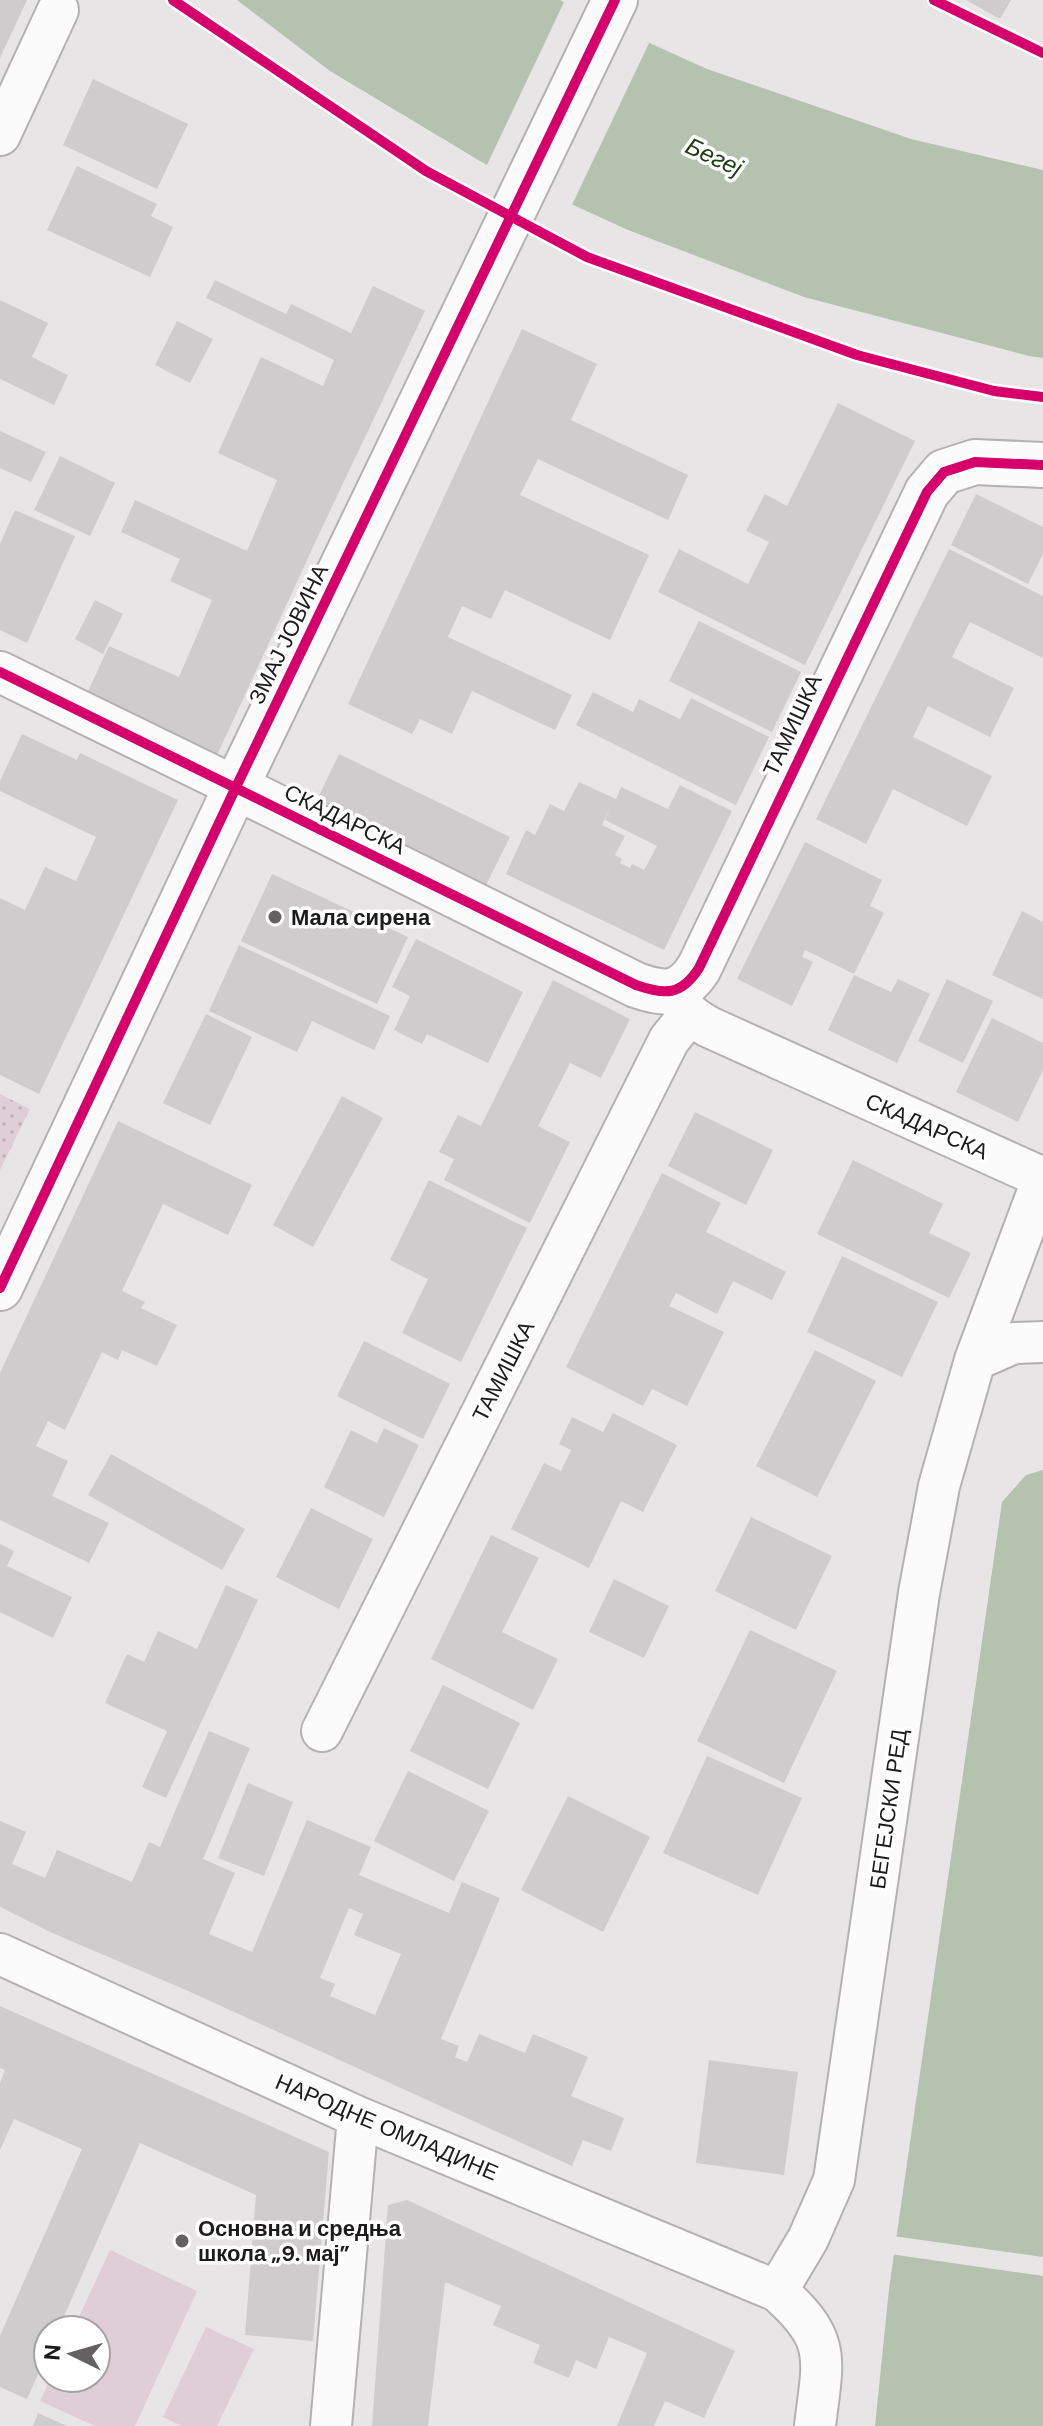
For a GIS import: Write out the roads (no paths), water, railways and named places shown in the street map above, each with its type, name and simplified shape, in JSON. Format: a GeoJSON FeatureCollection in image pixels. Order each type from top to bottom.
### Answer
{"type":"FeatureCollection","features":[{"type":"Feature","properties":{"kind":"street","name":"ЗМАЈ ЈОВИНА"},"geometry":{"type":"LineString","coordinates":[[0,1288],[236,787],[615,0]]}},
{"type":"Feature","properties":{"kind":"street"},"geometry":{"type":"LineString","coordinates":[[0,135],[58,10]]}},
{"type":"Feature","properties":{"kind":"street","name":"ТАМИШКА"},"geometry":{"type":"LineString","coordinates":[[322,1731],[669,1040],[692,979],[912,518],[927,492],[944,472],[975,462],[1043,465]]}},
{"type":"Feature","properties":{"kind":"street","name":"СКАДАРСКА"},"geometry":{"type":"LineString","coordinates":[[0,672],[636,985],[663,993],[682,1003],[709,1027],[1043,1178]]}},
{"type":"Feature","properties":{"kind":"street","name":"БЕГЕЈСКИ РЕД"},"geometry":{"type":"LineString","coordinates":[[777,2291],[808,2239],[834,2180],[919,1593],[939,1486],[975,1360],[1043,1178]]}},
{"type":"Feature","properties":{"kind":"street"},"geometry":{"type":"LineString","coordinates":[[975,1360],[1014,1343],[1043,1342]]}},
{"type":"Feature","properties":{"kind":"street","name":"НАРОДНЕ ОМЛАДИНЕ"},"geometry":{"type":"LineString","coordinates":[[0,1954],[358,2117],[777,2291]]}},
{"type":"Feature","properties":{"kind":"street"},"geometry":{"type":"LineString","coordinates":[[331,2426],[358,2117]]}},
{"type":"Feature","properties":{"kind":"street"},"geometry":{"type":"LineString","coordinates":[[777,2291],[798,2309],[815,2332],[823,2358],[815,2426]]}},
{"type":"Feature","properties":{"kind":"water","name":"Бегеј"},"geometry":{"type":"Polygon","coordinates":[[[237,0],[560,0],[707,69],[911,139],[1043,170],[1043,358],[804,297],[628,230],[490,167],[330,71],[237,0]]]}},
{"type":"Feature","properties":{"kind":"water"},"geometry":{"type":"Polygon","coordinates":[[[1043,1470],[1043,2426],[875,2426],[889,2289],[1002,1502],[1026,1475],[1043,1470]]]}},
{"type":"Feature","properties":{"kind":"place","name":"Мала сирена"},"geometry":{"type":"Point","coordinates":[275,917]}},
{"type":"Feature","properties":{"kind":"place","name":"Основна и средња школа „9. мај”"},"geometry":{"type":"Point","coordinates":[182,2241]}}]}
